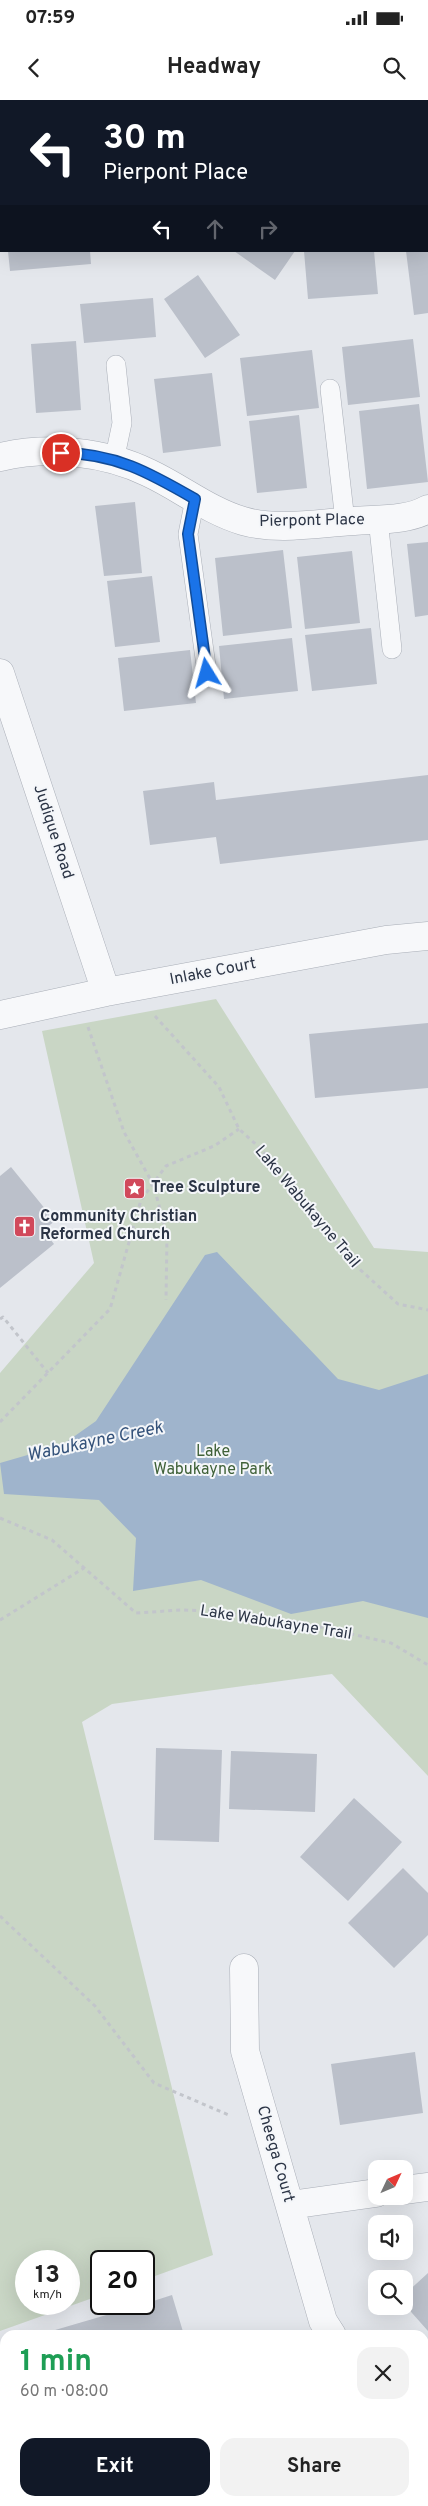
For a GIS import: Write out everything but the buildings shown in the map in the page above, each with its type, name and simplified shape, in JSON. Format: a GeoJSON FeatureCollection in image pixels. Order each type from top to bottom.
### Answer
{"type":"FeatureCollection","features":[{"type":"Feature","properties":{"kind":"street","name":"Pierpont Place"},"geometry":{"type":"LineString","coordinates":[[0,457],[20,453],[90,453],[148,472],[220,514],[246,522],[280,525],[378,519],[417,515],[428,509]]}},
{"type":"Feature","properties":{"kind":"street","name":"Judique Road"},"geometry":{"type":"LineString","coordinates":[[0,673],[118,989]]}},
{"type":"Feature","properties":{"kind":"street","name":"Inlake Court"},"geometry":{"type":"LineString","coordinates":[[0,1015],[118,989],[386,940],[428,936]]}},
{"type":"Feature","properties":{"kind":"street","name":"Cheega Court"},"geometry":{"type":"LineString","coordinates":[[244,1968],[245,2051],[323,2321],[329,2330]]}},
{"type":"Feature","properties":{"kind":"street"},"geometry":{"type":"LineString","coordinates":[[413,2188],[428,2186]]}},
{"type":"Feature","properties":{"kind":"street"},"geometry":{"type":"LineString","coordinates":[[290,2205],[368,2194]]}},
{"type":"Feature","properties":{"kind":"lane"},"geometry":{"type":"LineString","coordinates":[[114,461],[122,423],[116,365]]}},
{"type":"Feature","properties":{"kind":"lane"},"geometry":{"type":"LineString","coordinates":[[330,389],[345,521]]}},
{"type":"Feature","properties":{"kind":"lane"},"geometry":{"type":"LineString","coordinates":[[195,499],[188,534],[207,673]]}},
{"type":"Feature","properties":{"kind":"lane"},"geometry":{"type":"LineString","coordinates":[[378,519],[392,649]]}},
{"type":"Feature","properties":{"kind":"path","name":"Lake Wabukayne Trail"},"geometry":{"type":"LineString","coordinates":[[118,989],[219,1087],[239,1128],[261,1149],[354,1264],[398,1304],[428,1310]]}},
{"type":"Feature","properties":{"kind":"path"},"geometry":{"type":"LineString","coordinates":[[78,998],[124,1132],[153,1184],[167,1235],[166,1300]]}},
{"type":"Feature","properties":{"kind":"path"},"geometry":{"type":"LineString","coordinates":[[0,1422],[110,1309],[142,1200],[166,1166],[214,1146],[239,1128]]}},
{"type":"Feature","properties":{"kind":"path"},"geometry":{"type":"LineString","coordinates":[[0,1319],[3,1317],[48,1373]]}},
{"type":"Feature","properties":{"kind":"path","name":"Lake Wabukayne Trail"},"geometry":{"type":"LineString","coordinates":[[0,1518],[52,1540],[136,1613],[181,1610],[211,1611],[316,1626],[391,1643],[428,1665]]}},
{"type":"Feature","properties":{"kind":"path"},"geometry":{"type":"LineString","coordinates":[[0,1620],[84,1568]]}},
{"type":"Feature","properties":{"kind":"path"},"geometry":{"type":"LineString","coordinates":[[0,1916],[95,2006],[154,2083],[215,2111],[268,2127]]}},
{"type":"Feature","properties":{"kind":"green space","name":"Lake Wabukayne Park"},"geometry":{"type":"Polygon","coordinates":[[[216,999],[374,1248],[428,1252],[428,1776],[332,1674],[112,1704],[82,1722],[213,2255],[155,2276],[155,2250],[90,2250],[90,2299],[80,2302],[80,2250],[15,2250],[15,2315],[45,2315],[3,2330],[0,2330],[0,1373],[94,1263],[42,1031],[216,999]]]}},
{"type":"Feature","properties":{"kind":"water","name":"Wabukayne Creek"},"geometry":{"type":"Polygon","coordinates":[[[217,1252],[338,1379],[379,1390],[428,1374],[428,1618],[363,1601],[291,1614],[201,1580],[133,1591],[136,1538],[99,1500],[4,1494],[0,1463],[62,1445],[96,1421],[205,1255],[217,1252]]]}},
{"type":"Feature","properties":{"kind":"place","name":"Tree Sculpture"},"geometry":{"type":"Point","coordinates":[135,1188]}},
{"type":"Feature","properties":{"kind":"place","name":"Community Christian Reformed Church"},"geometry":{"type":"Point","coordinates":[24,1226]}},
{"type":"Feature","properties":{"kind":"route"},"geometry":{"type":"LineString","coordinates":[[61,453],[90,453],[148,472],[195,499],[188,534],[207,673]]}}]}
